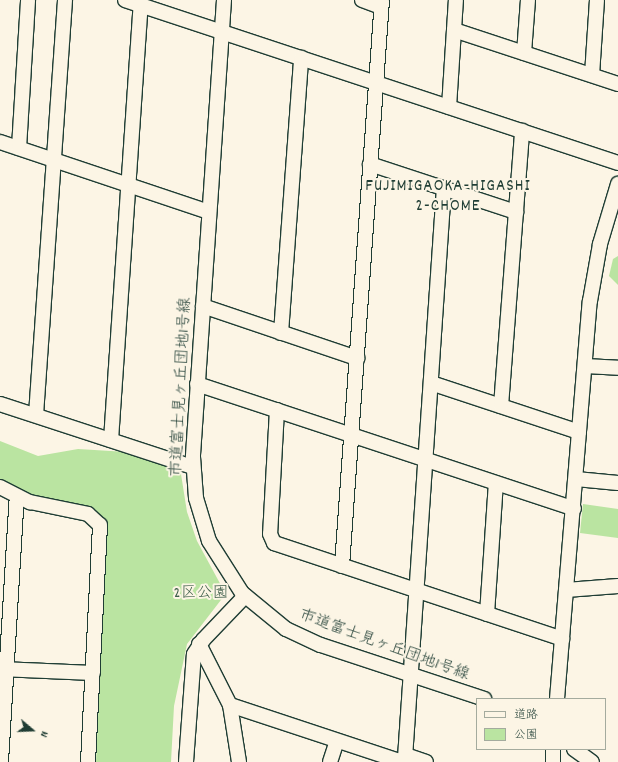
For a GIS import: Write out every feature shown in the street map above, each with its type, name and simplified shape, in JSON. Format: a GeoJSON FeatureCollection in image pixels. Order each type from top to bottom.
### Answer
{"type":"FeatureCollection","features":[{"type":"Feature","properties":{"kind":"street"},"geometry":{"type":"LineString","coordinates":[[19,148],[28,0]]}},
{"type":"Feature","properties":{"kind":"street"},"geometry":{"type":"LineString","coordinates":[[36,416],[66,0]]}},
{"type":"Feature","properties":{"kind":"street"},"geometry":{"type":"LineString","coordinates":[[125,0],[618,163]]}},
{"type":"Feature","properties":{"kind":"street","name":"市道富士見ヶ丘団地1号線"},"geometry":{"type":"LineString","coordinates":[[224,0],[197,384],[193,467],[198,507],[209,540],[245,596],[268,617],[298,635],[481,698]]}},
{"type":"Feature","properties":{"kind":"street"},"geometry":{"type":"LineString","coordinates":[[342,566],[381,3],[362,0]]}},
{"type":"Feature","properties":{"kind":"street"},"geometry":{"type":"LineString","coordinates":[[449,107],[456,0]]}},
{"type":"Feature","properties":{"kind":"street"},"geometry":{"type":"LineString","coordinates":[[524,53],[528,0]]}},
{"type":"Feature","properties":{"kind":"street"},"geometry":{"type":"LineString","coordinates":[[592,75],[597,0]]}},
{"type":"Feature","properties":{"kind":"street"},"geometry":{"type":"LineString","coordinates":[[111,440],[141,5]]}},
{"type":"Feature","properties":{"kind":"street"},"geometry":{"type":"LineString","coordinates":[[454,30],[618,84]]}},
{"type":"Feature","properties":{"kind":"street"},"geometry":{"type":"LineString","coordinates":[[281,333],[301,58]]}},
{"type":"Feature","properties":{"kind":"street"},"geometry":{"type":"LineString","coordinates":[[501,406],[522,131]]}},
{"type":"Feature","properties":{"kind":"street"},"geometry":{"type":"LineString","coordinates":[[0,142],[209,212]]}},
{"type":"Feature","properties":{"kind":"street"},"geometry":{"type":"LineString","coordinates":[[370,164],[516,212]]}},
{"type":"Feature","properties":{"kind":"street"},"geometry":{"type":"LineString","coordinates":[[557,698],[585,366],[597,260],[618,184]]}},
{"type":"Feature","properties":{"kind":"street"},"geometry":{"type":"LineString","coordinates":[[230,705],[398,761],[404,760],[406,755],[408,674],[417,591],[444,188]]}},
{"type":"Feature","properties":{"kind":"street"},"geometry":{"type":"LineString","coordinates":[[203,306],[357,358]]}},
{"type":"Feature","properties":{"kind":"street"},"geometry":{"type":"LineString","coordinates":[[585,366],[618,368]]}},
{"type":"Feature","properties":{"kind":"street"},"geometry":{"type":"LineString","coordinates":[[431,383],[579,432]]}},
{"type":"Feature","properties":{"kind":"street"},"geometry":{"type":"LineString","coordinates":[[197,384],[574,509]]}},
{"type":"Feature","properties":{"kind":"street"},"geometry":{"type":"LineString","coordinates":[[0,404],[193,467]]}},
{"type":"Feature","properties":{"kind":"street"},"geometry":{"type":"LineString","coordinates":[[277,410],[271,540],[342,566],[562,639]]}},
{"type":"Feature","properties":{"kind":"street"},"geometry":{"type":"LineString","coordinates":[[576,479],[618,483]]}},
{"type":"Feature","properties":{"kind":"street"},"geometry":{"type":"LineString","coordinates":[[487,614],[496,483]]}},
{"type":"Feature","properties":{"kind":"street"},"geometry":{"type":"LineString","coordinates":[[0,487],[35,504],[88,514],[100,525],[88,762]]}},
{"type":"Feature","properties":{"kind":"street"},"geometry":{"type":"LineString","coordinates":[[1,762],[3,669],[17,496]]}},
{"type":"Feature","properties":{"kind":"street"},"geometry":{"type":"LineString","coordinates":[[566,590],[618,586]]}},
{"type":"Feature","properties":{"kind":"street"},"geometry":{"type":"LineString","coordinates":[[186,762],[193,660],[199,644],[245,596]]}},
{"type":"Feature","properties":{"kind":"street"},"geometry":{"type":"LineString","coordinates":[[199,644],[230,705],[239,762]]}},
{"type":"Feature","properties":{"kind":"street"},"geometry":{"type":"LineString","coordinates":[[3,669],[93,673]]}},
{"type":"Feature","properties":{"kind":"street"},"geometry":{"type":"LineString","coordinates":[[330,762],[337,741]]}},
{"type":"Feature","properties":{"kind":"street"},"geometry":{"type":"LineString","coordinates":[[553,750],[554,762]]}},
{"type":"Feature","properties":{"kind":"street"},"geometry":{"type":"LineString","coordinates":[[575,750],[592,762]]}},
{"type":"Feature","properties":{"kind":"street"},"geometry":{"type":"LineString","coordinates":[[406,755],[426,762]]}},
{"type":"Feature","properties":{"kind":"green space"},"geometry":{"type":"Polygon","coordinates":[[[618,256],[618,285],[609,276],[613,259],[618,256]]]}},
{"type":"Feature","properties":{"kind":"green space","name":"2区公園"},"geometry":{"type":"Polygon","coordinates":[[[0,441],[38,456],[78,449],[127,452],[177,469],[181,474],[187,512],[197,541],[223,589],[224,596],[187,644],[174,706],[171,762],[96,762],[107,523],[94,509],[35,497],[0,479],[0,441]]]}},
{"type":"Feature","properties":{"kind":"green space"},"geometry":{"type":"Polygon","coordinates":[[[583,504],[618,509],[618,538],[580,533],[583,504]]]}},
{"type":"Feature","properties":{"kind":"district","name":"FUJIMIGAOKA-HIGASHI 2-CHOME"},"geometry":{"type":"Point","coordinates":[448,198]}}]}
